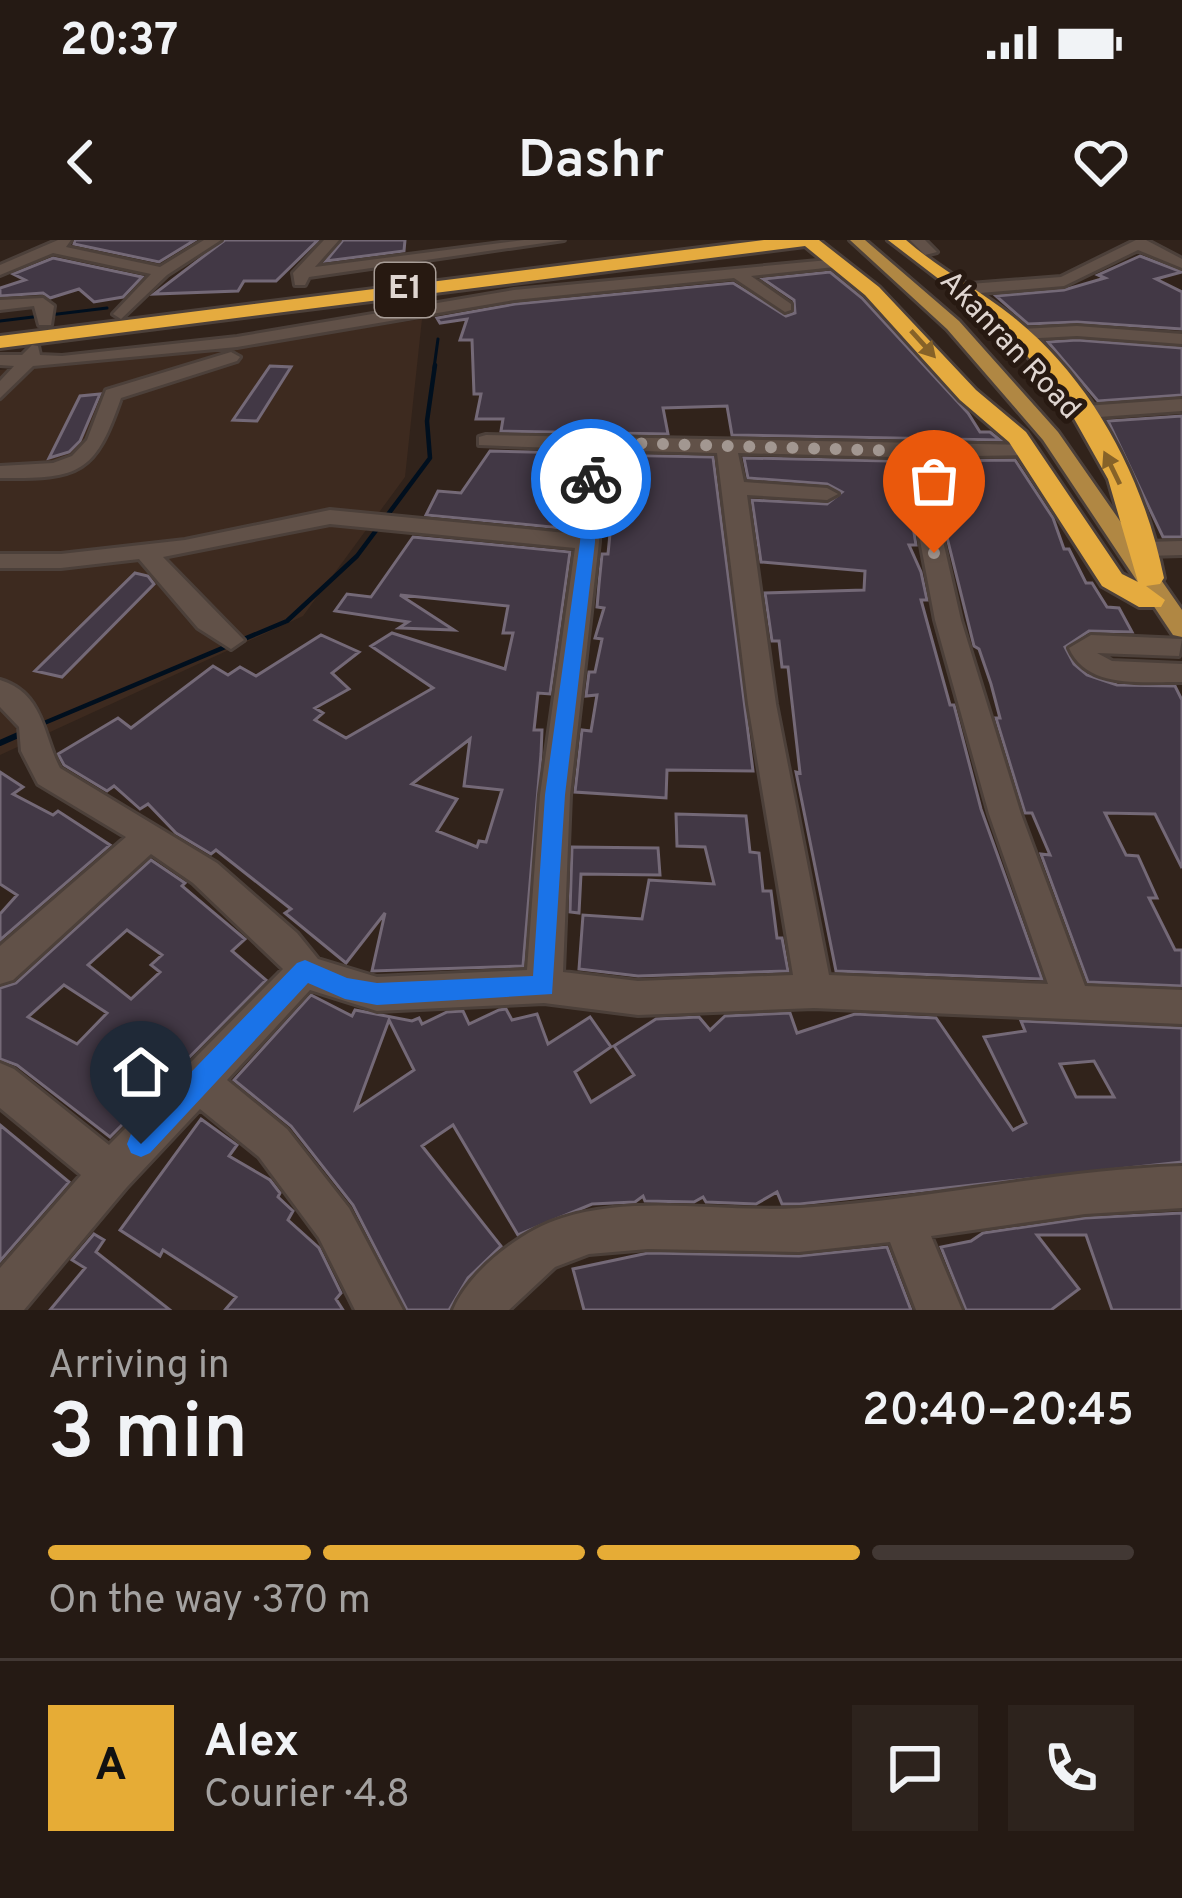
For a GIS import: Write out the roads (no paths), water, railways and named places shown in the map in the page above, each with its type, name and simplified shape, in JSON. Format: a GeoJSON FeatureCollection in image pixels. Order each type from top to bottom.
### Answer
{"type":"FeatureCollection","features":[{"type":"Feature","properties":{"kind":"highway","name":"E1"},"geometry":{"type":"LineString","coordinates":[[0,325],[36,340],[121,314],[300,282],[680,240]]}},
{"type":"Feature","properties":{"kind":"highway","name":"E1"},"geometry":{"type":"LineString","coordinates":[[0,342],[809,240]]}},
{"type":"Feature","properties":{"kind":"highway"},"geometry":{"type":"LineString","coordinates":[[809,240],[887,306],[968,395],[1026,449],[1112,580],[1150,589]]}},
{"type":"Feature","properties":{"kind":"highway"},"geometry":{"type":"LineString","coordinates":[[896,240],[1021,334],[1085,412],[1138,551]]}},
{"type":"Feature","properties":{"kind":"main road","name":"Akanran Road"},"geometry":{"type":"LineString","coordinates":[[863,246],[953,326],[1051,436],[1138,551],[1133,574],[1150,589],[1181,650]]}},
{"type":"Feature","properties":{"kind":"street"},"geometry":{"type":"LineString","coordinates":[[0,392],[36,340],[46,306],[0,271],[71,240]]}},
{"type":"Feature","properties":{"kind":"street"},"geometry":{"type":"LineString","coordinates":[[121,314],[162,272],[214,240]]}},
{"type":"Feature","properties":{"kind":"street"},"geometry":{"type":"LineString","coordinates":[[300,282],[332,240]]}},
{"type":"Feature","properties":{"kind":"street"},"geometry":{"type":"LineString","coordinates":[[300,282],[556,240]]}},
{"type":"Feature","properties":{"kind":"street"},"geometry":{"type":"LineString","coordinates":[[957,290],[1064,281],[1138,243],[1168,240]]}},
{"type":"Feature","properties":{"kind":"street"},"geometry":{"type":"LineString","coordinates":[[1138,243],[1182,264]]}},
{"type":"Feature","properties":{"kind":"street"},"geometry":{"type":"LineString","coordinates":[[51,248],[162,272]]}},
{"type":"Feature","properties":{"kind":"street"},"geometry":{"type":"LineString","coordinates":[[36,340],[62,361],[343,327],[514,295],[838,263]]}},
{"type":"Feature","properties":{"kind":"street"},"geometry":{"type":"LineString","coordinates":[[738,274],[785,307]]}},
{"type":"Feature","properties":{"kind":"street"},"geometry":{"type":"LineString","coordinates":[[0,305],[37,302]]}},
{"type":"Feature","properties":{"kind":"street"},"geometry":{"type":"LineString","coordinates":[[0,472],[56,471],[86,457],[98,439],[113,394],[125,388],[220,359],[334,339],[343,327]]}},
{"type":"Feature","properties":{"kind":"street"},"geometry":{"type":"LineString","coordinates":[[1021,334],[1078,331],[1182,339]]}},
{"type":"Feature","properties":{"kind":"street"},"geometry":{"type":"LineString","coordinates":[[0,360],[36,340]]}},
{"type":"Feature","properties":{"kind":"street"},"geometry":{"type":"LineString","coordinates":[[1085,412],[1175,408],[1182,431]]}},
{"type":"Feature","properties":{"kind":"street"},"geometry":{"type":"LineString","coordinates":[[486,440],[901,451],[1026,449]]}},
{"type":"Feature","properties":{"kind":"street"},"geometry":{"type":"LineString","coordinates":[[544,986],[555,795],[587,542],[592,442]]}},
{"type":"Feature","properties":{"kind":"street"},"geometry":{"type":"LineString","coordinates":[[725,445],[735,488],[762,704],[814,991]]}},
{"type":"Feature","properties":{"kind":"street"},"geometry":{"type":"LineString","coordinates":[[901,451],[927,519],[948,620],[1004,814],[1073,1002]]}},
{"type":"Feature","properties":{"kind":"street"},"geometry":{"type":"LineString","coordinates":[[735,488],[827,494]]}},
{"type":"Feature","properties":{"kind":"street"},"geometry":{"type":"LineString","coordinates":[[0,561],[61,561],[145,551],[330,517],[587,542]]}},
{"type":"Feature","properties":{"kind":"street"},"geometry":{"type":"LineString","coordinates":[[1138,551],[1182,548]]}},
{"type":"Feature","properties":{"kind":"street"},"geometry":{"type":"LineString","coordinates":[[145,551],[207,622],[231,640]]}},
{"type":"Feature","properties":{"kind":"street"},"geometry":{"type":"LineString","coordinates":[[1091,644],[1181,650],[1152,671],[1107,670],[1095,666],[1083,653],[1091,644]]}},
{"type":"Feature","properties":{"kind":"street"},"geometry":{"type":"LineString","coordinates":[[1139,646],[1152,671]]}},
{"type":"Feature","properties":{"kind":"street"},"geometry":{"type":"LineString","coordinates":[[0,690],[35,729],[36,751],[49,776],[148,836],[244,906],[305,970],[345,988],[377,994],[544,986],[638,998],[814,991],[1182,1006]]}},
{"type":"Feature","properties":{"kind":"street"},"geometry":{"type":"LineString","coordinates":[[0,968],[148,836]]}},
{"type":"Feature","properties":{"kind":"street"},"geometry":{"type":"LineString","coordinates":[[0,1303],[111,1174],[305,970]]}},
{"type":"Feature","properties":{"kind":"street"},"geometry":{"type":"LineString","coordinates":[[0,1084],[111,1174]]}},
{"type":"Feature","properties":{"kind":"street"},"geometry":{"type":"LineString","coordinates":[[201,1084],[273,1143],[334,1223],[380,1310]]}},
{"type":"Feature","properties":{"kind":"street"},"geometry":{"type":"LineString","coordinates":[[476,1310],[557,1241],[620,1231],[796,1231],[968,1212],[1040,1195],[1182,1187]]}},
{"type":"Feature","properties":{"kind":"street"},"geometry":{"type":"LineString","coordinates":[[902,1220],[940,1310]]}},
{"type":"Feature","properties":{"kind":"waterway"},"geometry":{"type":"LineString","coordinates":[[0,321],[107,308]]}},
{"type":"Feature","properties":{"kind":"waterway"},"geometry":{"type":"LineString","coordinates":[[434,368],[438,339]]}},
{"type":"Feature","properties":{"kind":"waterway"},"geometry":{"type":"LineString","coordinates":[[37,726],[287,621],[357,556],[430,458],[427,421],[435,365]]}},
{"type":"Feature","properties":{"kind":"waterway"},"geometry":{"type":"LineString","coordinates":[[0,743],[25,732]]}}]}
